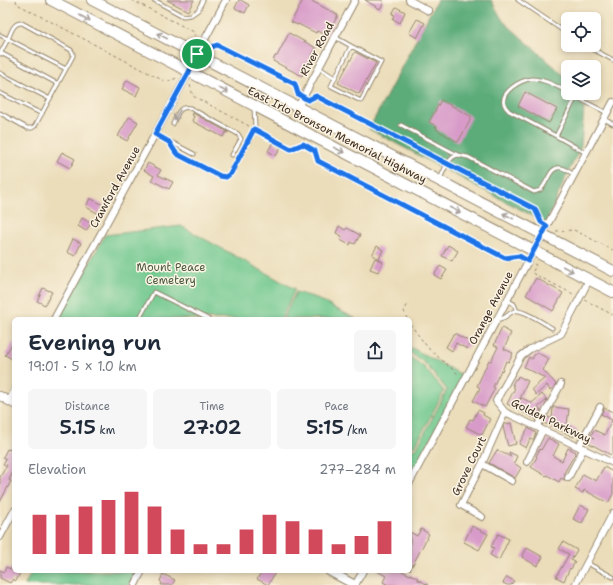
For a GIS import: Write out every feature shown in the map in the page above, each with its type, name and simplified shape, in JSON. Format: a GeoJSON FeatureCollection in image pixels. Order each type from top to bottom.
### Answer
{"type":"FeatureCollection","features":[{"type":"Feature","properties":{"kind":"highway","name":"East Irlo Bronson Memorial Highway"},"geometry":{"type":"LineString","coordinates":[[51,0],[613,292]]}},
{"type":"Feature","properties":{"kind":"highway","name":"East Irlo Bronson Memorial Highway"},"geometry":{"type":"LineString","coordinates":[[92,0],[199,50],[298,107],[440,180],[545,230],[613,271]]}},
{"type":"Feature","properties":{"kind":"street","name":"Crawford Avenue"},"geometry":{"type":"LineString","coordinates":[[55,317],[189,72],[226,0]]}},
{"type":"Feature","properties":{"kind":"street","name":"River Road"},"geometry":{"type":"LineString","coordinates":[[298,107],[355,0]]}},
{"type":"Feature","properties":{"kind":"street"},"geometry":{"type":"LineString","coordinates":[[409,0],[429,11]]}},
{"type":"Feature","properties":{"kind":"street","name":"Orange Avenue"},"geometry":{"type":"LineString","coordinates":[[412,478],[613,102]]}},
{"type":"Feature","properties":{"kind":"street","name":"Golden Parkway"},"geometry":{"type":"LineString","coordinates":[[589,280],[561,334],[530,349],[520,356],[496,401],[505,412],[613,462]]}},
{"type":"Feature","properties":{"kind":"street"},"geometry":{"type":"LineString","coordinates":[[527,462],[540,429],[561,384]]}},
{"type":"Feature","properties":{"kind":"street"},"geometry":{"type":"LineString","coordinates":[[0,396],[11,403]]}},
{"type":"Feature","properties":{"kind":"street"},"geometry":{"type":"LineString","coordinates":[[568,478],[600,407]]}},
{"type":"Feature","properties":{"kind":"street","name":"Grove Court"},"geometry":{"type":"LineString","coordinates":[[482,517],[461,505],[482,464],[505,412]]}},
{"type":"Feature","properties":{"kind":"street"},"geometry":{"type":"LineString","coordinates":[[482,464],[512,481]]}},
{"type":"Feature","properties":{"kind":"street"},"geometry":{"type":"LineString","coordinates":[[575,585],[613,513]]}},
{"type":"Feature","properties":{"kind":"street"},"geometry":{"type":"LineString","coordinates":[[0,537],[12,514]]}},
{"type":"Feature","properties":{"kind":"street"},"geometry":{"type":"LineString","coordinates":[[135,585],[141,573]]}},
{"type":"Feature","properties":{"kind":"street"},"geometry":{"type":"LineString","coordinates":[[333,573],[355,585],[362,573]]}},
{"type":"Feature","properties":{"kind":"lane"},"geometry":{"type":"LineString","coordinates":[[154,0],[183,16],[198,10],[203,0]]}},
{"type":"Feature","properties":{"kind":"lane"},"geometry":{"type":"LineString","coordinates":[[518,0],[561,29]]}},
{"type":"Feature","properties":{"kind":"lane"},"geometry":{"type":"LineString","coordinates":[[0,113],[28,128],[35,126],[42,114],[73,56],[71,50],[22,23],[16,24],[0,54],[58,84]]}},
{"type":"Feature","properties":{"kind":"lane"},"geometry":{"type":"LineString","coordinates":[[0,36],[66,69]]}},
{"type":"Feature","properties":{"kind":"lane"},"geometry":{"type":"LineString","coordinates":[[335,37],[382,62],[361,101],[331,86],[351,46]]}},
{"type":"Feature","properties":{"kind":"lane"},"geometry":{"type":"LineString","coordinates":[[598,52],[613,60]]}},
{"type":"Feature","properties":{"kind":"lane"},"geometry":{"type":"LineString","coordinates":[[318,68],[336,78]]}},
{"type":"Feature","properties":{"kind":"lane"},"geometry":{"type":"LineString","coordinates":[[0,73],[50,99]]}},
{"type":"Feature","properties":{"kind":"lane"},"geometry":{"type":"LineString","coordinates":[[561,89],[548,82],[535,79],[520,82],[513,86],[505,95],[505,106],[510,111],[586,153]]}},
{"type":"Feature","properties":{"kind":"lane"},"geometry":{"type":"LineString","coordinates":[[0,92],[42,114]]}},
{"type":"Feature","properties":{"kind":"lane"},"geometry":{"type":"LineString","coordinates":[[556,136],[574,100]]}},
{"type":"Feature","properties":{"kind":"lane"},"geometry":{"type":"LineString","coordinates":[[581,100],[605,116],[613,124]]}},
{"type":"Feature","properties":{"kind":"lane"},"geometry":{"type":"LineString","coordinates":[[169,142],[176,153],[181,156],[220,176],[229,176],[254,129],[254,106]]}},
{"type":"Feature","properties":{"kind":"lane"},"geometry":{"type":"LineString","coordinates":[[172,124],[180,110],[185,107],[190,108],[238,134],[241,139],[232,155]]}},
{"type":"Feature","properties":{"kind":"lane"},"geometry":{"type":"LineString","coordinates":[[401,125],[458,155],[468,157],[534,192],[543,187],[555,169],[562,168],[574,174]]}},
{"type":"Feature","properties":{"kind":"lane"},"geometry":{"type":"LineString","coordinates":[[155,134],[194,154]]}},
{"type":"Feature","properties":{"kind":"lane"},"geometry":{"type":"LineString","coordinates":[[440,180],[452,158],[458,155]]}},
{"type":"Feature","properties":{"kind":"lane"},"geometry":{"type":"LineString","coordinates":[[140,317],[154,292],[204,317]]}},
{"type":"Feature","properties":{"kind":"lane"},"geometry":{"type":"LineString","coordinates":[[507,300],[514,304],[517,311]]}},
{"type":"Feature","properties":{"kind":"lane"},"geometry":{"type":"LineString","coordinates":[[497,319],[504,318],[514,311],[517,311],[523,312],[552,328]]}},
{"type":"Feature","properties":{"kind":"lane"},"geometry":{"type":"LineString","coordinates":[[587,563],[613,577]]}},
{"type":"Feature","properties":{"kind":"path"},"geometry":{"type":"LineString","coordinates":[[16,0],[17,4],[166,82],[177,78],[184,81],[189,84],[193,96],[291,149],[303,144],[315,151],[318,161],[505,258],[519,256],[536,265],[532,273],[613,315]]}},
{"type":"Feature","properties":{"kind":"path"},"geometry":{"type":"LineString","coordinates":[[132,0],[194,32],[199,50],[217,45],[295,84],[298,94],[308,100],[316,96],[535,209],[545,230],[556,232],[574,230],[613,250]]}},
{"type":"Feature","properties":{"kind":"path"},"geometry":{"type":"LineString","coordinates":[[406,317],[404,311],[408,304]]}},
{"type":"Feature","properties":{"kind":"path"},"geometry":{"type":"LineString","coordinates":[[412,327],[428,348],[465,379]]}},
{"type":"Feature","properties":{"kind":"green space"},"geometry":{"type":"Polygon","coordinates":[[[437,0],[491,0],[503,21],[561,73],[561,100],[580,100],[584,108],[581,146],[546,223],[369,129],[437,0]]]}},
{"type":"Feature","properties":{"kind":"green space","name":"Mount Peace Cemetery"},"geometry":{"type":"Polygon","coordinates":[[[181,226],[295,289],[282,317],[60,317],[105,235],[181,226]]]}},
{"type":"Feature","properties":{"kind":"green space"},"geometry":{"type":"Polygon","coordinates":[[[296,292],[313,297],[352,317],[284,317],[296,292]]]}},
{"type":"Feature","properties":{"kind":"green space"},"geometry":{"type":"Polygon","coordinates":[[[412,348],[464,376],[412,474],[412,450],[417,448],[447,390],[425,363],[412,354],[412,348]]]}},
{"type":"Feature","properties":{"kind":"green space"},"geometry":{"type":"Polygon","coordinates":[[[412,358],[423,366],[444,391],[415,446],[412,447],[412,358]]]}},
{"type":"Feature","properties":{"kind":"green space"},"geometry":{"type":"Polygon","coordinates":[[[31,573],[136,573],[129,585],[25,585],[31,573]]]}},
{"type":"Feature","properties":{"kind":"building"},"geometry":{"type":"Polygon","coordinates":[[[167,0],[194,0],[188,11],[167,0]]]}},
{"type":"Feature","properties":{"kind":"building"},"geometry":{"type":"Polygon","coordinates":[[[239,0],[249,5],[245,13],[235,8],[239,0]]]}},
{"type":"Feature","properties":{"kind":"building"},"geometry":{"type":"Polygon","coordinates":[[[303,0],[310,0],[338,15],[327,36],[291,22],[303,0]]]}},
{"type":"Feature","properties":{"kind":"building"},"geometry":{"type":"Polygon","coordinates":[[[365,0],[381,0],[384,2],[380,9],[365,0]]]}},
{"type":"Feature","properties":{"kind":"building"},"geometry":{"type":"Polygon","coordinates":[[[396,7],[405,12],[400,23],[393,19],[395,15],[392,14],[396,7]]]}},
{"type":"Feature","properties":{"kind":"building"},"geometry":{"type":"Polygon","coordinates":[[[417,19],[425,23],[417,38],[409,33],[417,19]]]}},
{"type":"Feature","properties":{"kind":"building"},"geometry":{"type":"Polygon","coordinates":[[[289,33],[316,48],[302,76],[273,61],[289,33]]]}},
{"type":"Feature","properties":{"kind":"building"},"geometry":{"type":"Polygon","coordinates":[[[355,52],[376,63],[359,94],[338,83],[355,52]]]}},
{"type":"Feature","properties":{"kind":"building"},"geometry":{"type":"Polygon","coordinates":[[[127,80],[140,87],[136,96],[122,89],[127,80]]]}},
{"type":"Feature","properties":{"kind":"building"},"geometry":{"type":"Polygon","coordinates":[[[525,92],[557,109],[549,123],[518,106],[525,92]]]}},
{"type":"Feature","properties":{"kind":"building"},"geometry":{"type":"Polygon","coordinates":[[[441,100],[472,117],[458,142],[436,129],[437,127],[429,122],[441,100]]]}},
{"type":"Feature","properties":{"kind":"building"},"geometry":{"type":"Polygon","coordinates":[[[193,113],[228,133],[226,132],[223,137],[192,121],[194,116],[192,115],[193,113]]]}},
{"type":"Feature","properties":{"kind":"building"},"geometry":{"type":"Polygon","coordinates":[[[129,117],[138,122],[127,141],[118,136],[129,117]]]}},
{"type":"Feature","properties":{"kind":"building"},"geometry":{"type":"Polygon","coordinates":[[[273,142],[281,147],[276,156],[268,151],[273,142]]]}},
{"type":"Feature","properties":{"kind":"building"},"geometry":{"type":"Polygon","coordinates":[[[62,152],[75,159],[70,168],[57,161],[62,152]]]}},
{"type":"Feature","properties":{"kind":"building"},"geometry":{"type":"Polygon","coordinates":[[[148,163],[161,170],[158,175],[173,182],[169,189],[151,180],[154,176],[144,170],[148,163]]]}},
{"type":"Feature","properties":{"kind":"building"},"geometry":{"type":"Polygon","coordinates":[[[90,198],[103,205],[99,214],[86,207],[90,198]]]}},
{"type":"Feature","properties":{"kind":"building"},"geometry":{"type":"Polygon","coordinates":[[[82,218],[91,223],[86,231],[78,226],[82,218]]]}},
{"type":"Feature","properties":{"kind":"building"},"geometry":{"type":"Polygon","coordinates":[[[339,226],[345,230],[347,228],[360,235],[355,244],[351,242],[350,245],[340,240],[342,236],[336,233],[339,226]]]}},
{"type":"Feature","properties":{"kind":"building"},"geometry":{"type":"Polygon","coordinates":[[[73,239],[81,243],[75,256],[67,252],[73,239]]]}},
{"type":"Feature","properties":{"kind":"building"},"geometry":{"type":"Polygon","coordinates":[[[448,245],[458,251],[452,261],[442,256],[448,245]]]}},
{"type":"Feature","properties":{"kind":"building"},"geometry":{"type":"Polygon","coordinates":[[[377,246],[383,250],[379,259],[372,255],[377,246]]]}},
{"type":"Feature","properties":{"kind":"building"},"geometry":{"type":"Polygon","coordinates":[[[375,258],[383,262],[378,272],[370,269],[375,258]]]}},
{"type":"Feature","properties":{"kind":"building"},"geometry":{"type":"Polygon","coordinates":[[[440,266],[447,270],[441,279],[434,275],[440,266]]]}},
{"type":"Feature","properties":{"kind":"building"},"geometry":{"type":"Polygon","coordinates":[[[536,278],[563,293],[553,311],[526,295],[536,278]]]}},
{"type":"Feature","properties":{"kind":"building"},"geometry":{"type":"Polygon","coordinates":[[[43,288],[52,292],[45,305],[37,301],[43,288]]]}},
{"type":"Feature","properties":{"kind":"building"},"geometry":{"type":"Polygon","coordinates":[[[502,328],[511,333],[504,349],[513,353],[509,362],[506,361],[502,371],[501,370],[493,387],[495,388],[485,407],[473,401],[480,388],[477,386],[489,360],[491,361],[498,347],[494,345],[502,328]]]}},
{"type":"Feature","properties":{"kind":"building"},"geometry":{"type":"Polygon","coordinates":[[[454,333],[470,342],[467,349],[456,343],[452,351],[446,347],[454,333]]]}},
{"type":"Feature","properties":{"kind":"building"},"geometry":{"type":"Polygon","coordinates":[[[12,344],[12,359],[5,355],[12,344]]]}},
{"type":"Feature","properties":{"kind":"building"},"geometry":{"type":"Polygon","coordinates":[[[538,353],[549,359],[543,370],[556,384],[550,390],[547,385],[536,395],[532,389],[545,378],[524,367],[529,357],[532,359],[534,355],[538,353]]]}},
{"type":"Feature","properties":{"kind":"building"},"geometry":{"type":"Polygon","coordinates":[[[518,376],[528,381],[519,401],[522,398],[532,403],[542,394],[547,400],[537,408],[541,410],[536,419],[507,404],[515,388],[513,387],[514,385],[512,385],[518,376]]]}},
{"type":"Feature","properties":{"kind":"building"},"geometry":{"type":"Polygon","coordinates":[[[553,407],[569,409],[567,425],[578,430],[574,437],[544,423],[548,417],[552,419],[553,407]]]}},
{"type":"Feature","properties":{"kind":"building"},"geometry":{"type":"Polygon","coordinates":[[[604,408],[613,412],[613,451],[611,455],[587,442],[591,436],[594,438],[591,435],[594,430],[605,435],[612,420],[601,414],[604,408]]]}},
{"type":"Feature","properties":{"kind":"building"},"geometry":{"type":"Polygon","coordinates":[[[478,410],[490,419],[482,435],[466,427],[470,419],[473,420],[478,410]]]}},
{"type":"Feature","properties":{"kind":"building"},"geometry":{"type":"Polygon","coordinates":[[[511,423],[516,444],[508,446],[503,427],[505,424],[511,423]]]}},
{"type":"Feature","properties":{"kind":"building"},"geometry":{"type":"Polygon","coordinates":[[[528,428],[536,433],[533,440],[530,439],[526,448],[519,444],[528,428]]]}},
{"type":"Feature","properties":{"kind":"building"},"geometry":{"type":"Polygon","coordinates":[[[548,438],[559,444],[553,456],[562,461],[568,448],[576,452],[564,473],[564,480],[561,478],[559,482],[531,467],[540,449],[541,450],[548,438]]]}},
{"type":"Feature","properties":{"kind":"building"},"geometry":{"type":"Polygon","coordinates":[[[12,446],[12,474],[9,480],[11,481],[0,502],[0,477],[7,465],[3,464],[6,459],[3,457],[7,449],[10,450],[12,446]]]}},
{"type":"Feature","properties":{"kind":"building"},"geometry":{"type":"Polygon","coordinates":[[[497,450],[511,457],[509,452],[517,456],[514,463],[521,468],[515,478],[489,463],[497,450]]]}},
{"type":"Feature","properties":{"kind":"building"},"geometry":{"type":"Polygon","coordinates":[[[604,467],[613,472],[613,494],[608,503],[584,490],[583,493],[575,489],[583,474],[596,481],[604,467]]]}},
{"type":"Feature","properties":{"kind":"building"},"geometry":{"type":"Polygon","coordinates":[[[580,505],[589,509],[582,523],[573,519],[580,505]]]}},
{"type":"Feature","properties":{"kind":"building"},"geometry":{"type":"Polygon","coordinates":[[[472,526],[488,534],[479,550],[464,542],[472,526]]]}},
{"type":"Feature","properties":{"kind":"building"},"geometry":{"type":"Polygon","coordinates":[[[421,529],[429,534],[412,566],[412,533],[417,536],[421,529]]]}},
{"type":"Feature","properties":{"kind":"building"},"geometry":{"type":"Polygon","coordinates":[[[498,534],[509,539],[499,560],[490,555],[494,548],[491,547],[498,534]]]}},
{"type":"Feature","properties":{"kind":"building"},"geometry":{"type":"Polygon","coordinates":[[[563,542],[577,550],[571,560],[575,562],[571,569],[570,568],[564,581],[556,577],[569,554],[559,549],[563,542]]]}},
{"type":"Feature","properties":{"kind":"building"},"geometry":{"type":"Polygon","coordinates":[[[527,548],[543,557],[537,566],[522,557],[527,548]]]}},
{"type":"Feature","properties":{"kind":"building"},"geometry":{"type":"Polygon","coordinates":[[[6,567],[12,570],[12,573],[20,573],[16,581],[13,579],[10,583],[0,578],[0,570],[4,572],[6,567]]]}},
{"type":"Feature","properties":{"kind":"building"},"geometry":{"type":"Polygon","coordinates":[[[261,573],[275,573],[268,585],[257,579],[261,573]]]}},
{"type":"Feature","properties":{"kind":"building"},"geometry":{"type":"Polygon","coordinates":[[[381,573],[406,573],[418,578],[417,579],[428,585],[388,585],[383,582],[386,576],[381,573]]]}},
{"type":"Feature","properties":{"kind":"building"},"geometry":{"type":"Polygon","coordinates":[[[163,574],[175,580],[172,585],[161,585],[162,583],[160,581],[163,574]]]}},
{"type":"Feature","properties":{"kind":"building"},"geometry":{"type":"Polygon","coordinates":[[[507,577],[514,581],[511,585],[503,583],[507,577]]]}},
{"type":"Feature","properties":{"kind":"route"},"geometry":{"type":"LineString","coordinates":[[202,45],[209,48],[217,45],[295,84],[298,94],[308,100],[316,96],[535,209],[541,222],[547,226],[528,261],[519,256],[505,258],[318,161],[315,151],[303,144],[291,149],[254,129],[231,173],[226,177],[220,176],[176,153],[169,142],[155,134],[189,72],[197,54],[202,45]]}}]}
